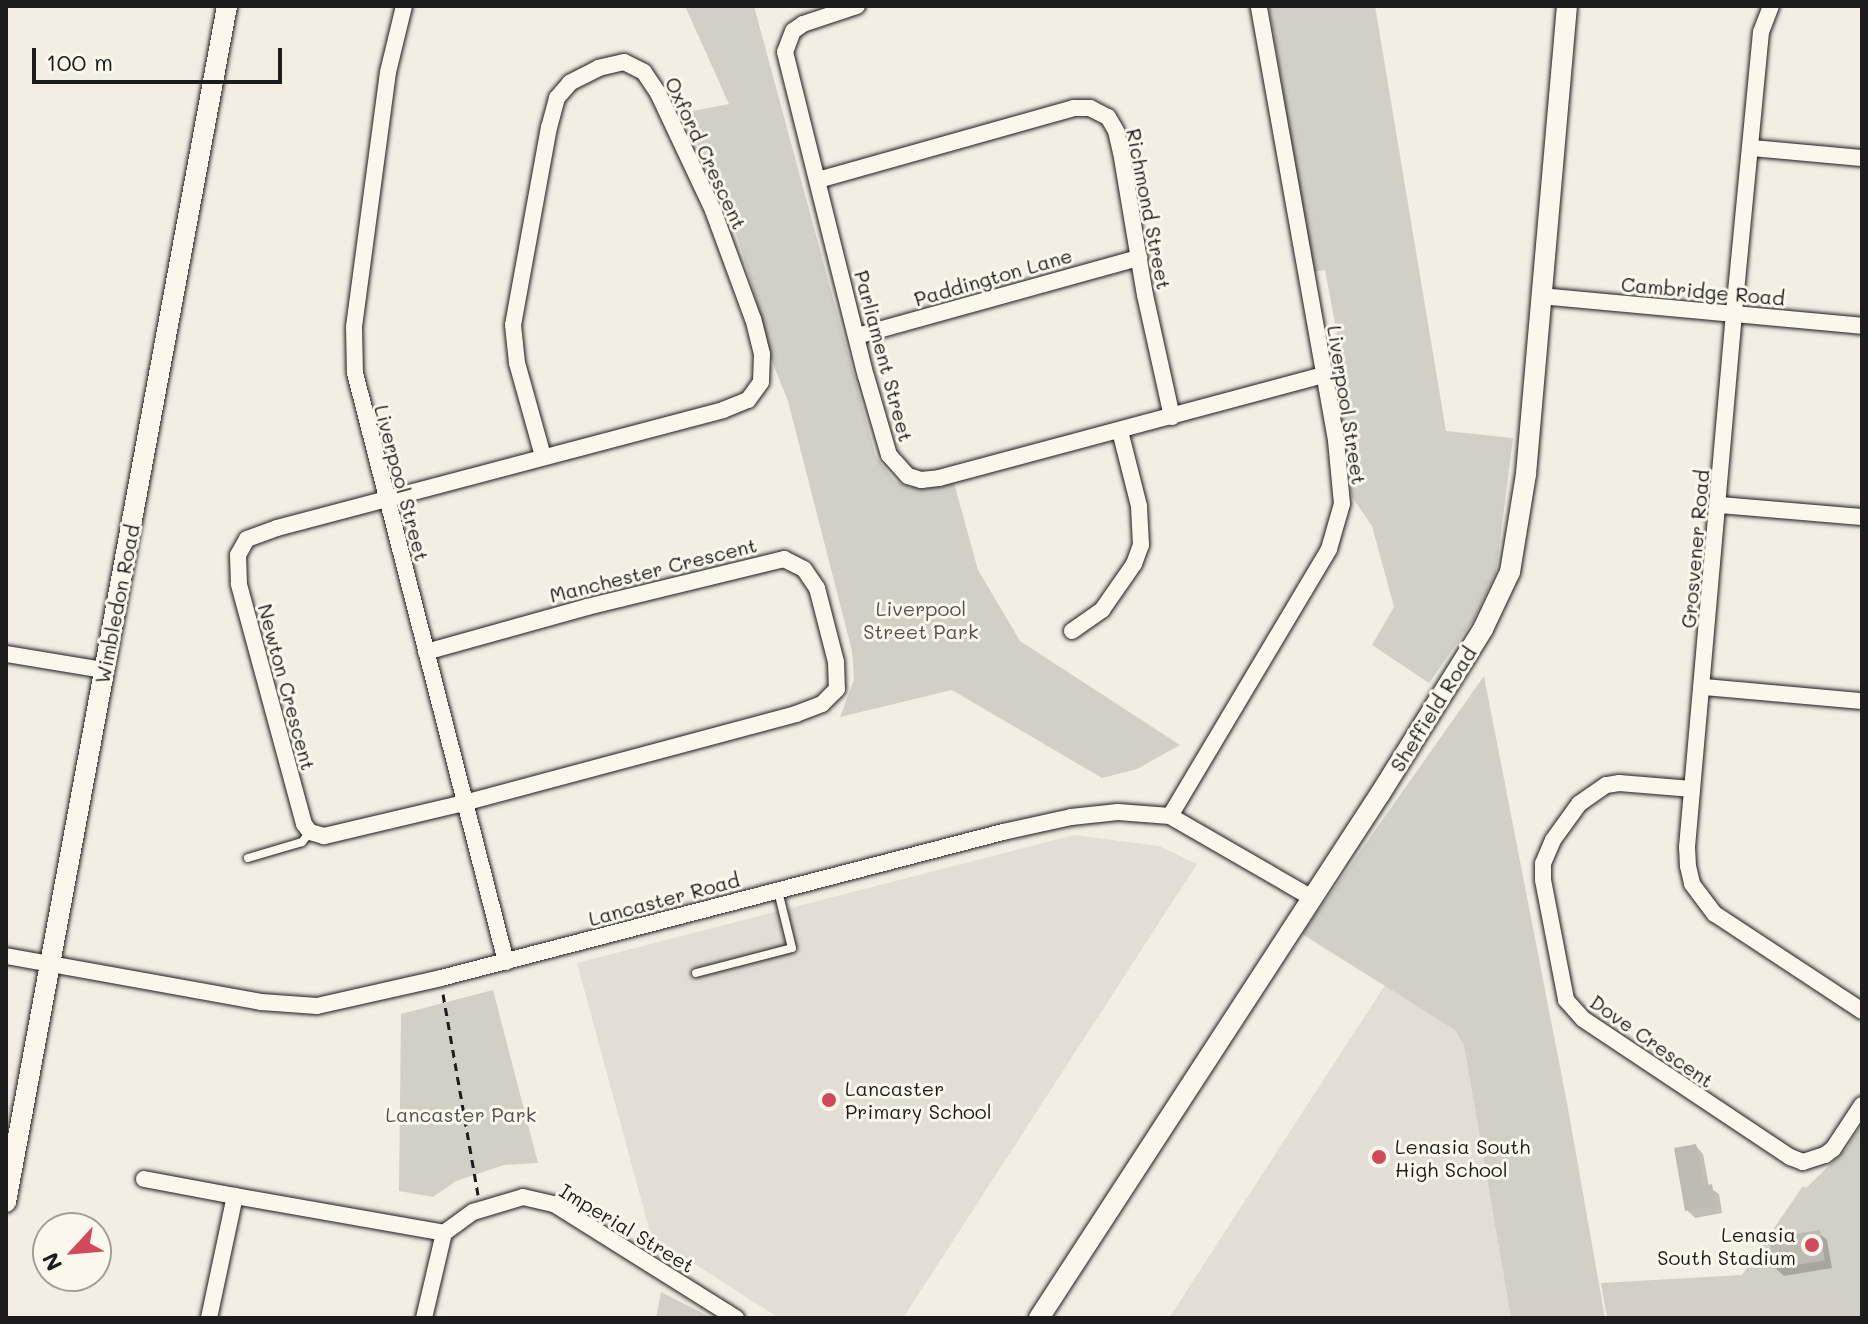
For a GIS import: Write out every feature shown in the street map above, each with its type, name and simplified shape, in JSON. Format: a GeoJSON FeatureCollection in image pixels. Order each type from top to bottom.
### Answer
{"type":"FeatureCollection","features":[{"type":"Feature","properties":{"kind":"street","name":"Wimbledon Road"},"geometry":{"type":"LineString","coordinates":[[6,1202],[227,6]]}},
{"type":"Feature","properties":{"kind":"street","name":"Liverpool Street"},"geometry":{"type":"LineString","coordinates":[[404,6],[388,72],[352,351],[365,423],[506,962]]}},
{"type":"Feature","properties":{"kind":"street","name":"Parliament Street"},"geometry":{"type":"LineString","coordinates":[[857,6],[816,17],[793,31],[787,40],[787,64],[889,455],[908,476],[939,478],[1324,375]]}},
{"type":"Feature","properties":{"kind":"street","name":"Liverpool Street"},"geometry":{"type":"LineString","coordinates":[[1170,816],[1268,656],[1337,530],[1342,504],[1340,472],[1324,375],[1259,6]]}},
{"type":"Feature","properties":{"kind":"street","name":"Sheffield Road"},"geometry":{"type":"LineString","coordinates":[[1039,1318],[1483,629],[1510,572],[1526,474],[1567,6]]}},
{"type":"Feature","properties":{"kind":"street","name":"Grosvener Road"},"geometry":{"type":"LineString","coordinates":[[1771,6],[1761,32],[1734,313],[1704,687],[1692,789],[1688,866],[1692,884],[1715,914],[1862,1011]]}},
{"type":"Feature","properties":{"kind":"street","name":"Oxford Crescent"},"geometry":{"type":"LineString","coordinates":[[387,501],[543,456],[736,406],[756,393],[761,382],[762,354],[753,319],[713,210],[658,93],[644,72],[624,62],[599,68],[561,91],[546,139],[513,325],[517,363],[543,456]]}},
{"type":"Feature","properties":{"kind":"street","name":"Richmond Street"},"geometry":{"type":"LineString","coordinates":[[818,180],[1074,108],[1090,108],[1108,117],[1116,131],[1172,417]]}},
{"type":"Feature","properties":{"kind":"street"},"geometry":{"type":"LineString","coordinates":[[1752,148],[1862,158]]}},
{"type":"Feature","properties":{"kind":"street","name":"Paddington Lane"},"geometry":{"type":"LineString","coordinates":[[857,336],[1139,258]]}},
{"type":"Feature","properties":{"kind":"street","name":"Cambridge Road"},"geometry":{"type":"LineString","coordinates":[[1540,296],[1862,326]]}},
{"type":"Feature","properties":{"kind":"street"},"geometry":{"type":"LineString","coordinates":[[1072,631],[1102,610],[1128,575],[1141,545],[1139,506],[1120,431]]}},
{"type":"Feature","properties":{"kind":"street","name":"Newton Crescent"},"geometry":{"type":"LineString","coordinates":[[310,832],[304,824],[258,660],[239,584],[238,555],[241,545],[258,533],[387,501]]}},
{"type":"Feature","properties":{"kind":"street"},"geometry":{"type":"LineString","coordinates":[[1719,505],[1862,517]]}},
{"type":"Feature","properties":{"kind":"street","name":"Manchester Crescent"},"geometry":{"type":"LineString","coordinates":[[426,652],[557,614],[784,559],[804,569],[817,588],[836,662],[837,689],[811,709],[464,803]]}},
{"type":"Feature","properties":{"kind":"street"},"geometry":{"type":"LineString","coordinates":[[6,654],[104,670]]}},
{"type":"Feature","properties":{"kind":"street"},"geometry":{"type":"LineString","coordinates":[[1704,687],[1862,701]]}},
{"type":"Feature","properties":{"kind":"street","name":"Dove Crescent"},"geometry":{"type":"LineString","coordinates":[[1692,789],[1619,783],[1606,785],[1579,804],[1553,840],[1543,864],[1543,880],[1566,1000],[1583,1019],[1790,1157],[1803,1162],[1825,1155],[1862,1105]]}},
{"type":"Feature","properties":{"kind":"street"},"geometry":{"type":"LineString","coordinates":[[310,832],[324,836],[464,803]]}},
{"type":"Feature","properties":{"kind":"street","name":"Lancaster Road"},"geometry":{"type":"LineString","coordinates":[[6,956],[261,1002],[317,1006],[506,962],[1071,817],[1118,812],[1170,816],[1312,898]]}},
{"type":"Feature","properties":{"kind":"street"},"geometry":{"type":"LineString","coordinates":[[144,1179],[444,1233],[424,1318]]}},
{"type":"Feature","properties":{"kind":"street"},"geometry":{"type":"LineString","coordinates":[[209,1318],[235,1196]]}},
{"type":"Feature","properties":{"kind":"street","name":"Imperial Street"},"geometry":{"type":"LineString","coordinates":[[444,1233],[480,1209],[523,1197],[554,1204],[736,1318]]}},
{"type":"Feature","properties":{"kind":"lane"},"geometry":{"type":"LineString","coordinates":[[248,858],[302,842],[310,832]]}},
{"type":"Feature","properties":{"kind":"lane"},"geometry":{"type":"LineString","coordinates":[[696,973],[792,948],[778,890]]}},
{"type":"Feature","properties":{"kind":"path"},"geometry":{"type":"LineString","coordinates":[[441,978],[480,1209]]}},
{"type":"Feature","properties":{"kind":"shaded area","name":"Lancaster Primary School"},"geometry":{"type":"Polygon","coordinates":[[[1074,835],[1159,846],[1197,864],[903,1318],[779,1318],[651,1236],[577,963],[1074,835]]]}},
{"type":"Feature","properties":{"kind":"shaded area","name":"Lenasia South High School"},"geometry":{"type":"Polygon","coordinates":[[[1385,985],[1456,1030],[1464,1045],[1511,1318],[1169,1318],[1385,985]]]}},
{"type":"Feature","properties":{"kind":"green space","name":"Liverpool Street Park"},"geometry":{"type":"Polygon","coordinates":[[[685,6],[754,6],[876,457],[895,481],[910,487],[925,489],[954,483],[978,570],[1020,641],[1180,745],[1137,769],[1102,778],[952,690],[840,717],[854,680],[852,651],[788,401],[769,354],[733,223],[683,113],[729,104],[685,6]]]}},
{"type":"Feature","properties":{"kind":"green space"},"geometry":{"type":"Polygon","coordinates":[[[1269,6],[1375,6],[1446,431],[1513,438],[1496,572],[1474,619],[1429,683],[1372,645],[1394,607],[1372,526],[1352,497],[1328,348],[1339,345],[1325,270],[1313,272],[1269,6]]]}},
{"type":"Feature","properties":{"kind":"green space"},"geometry":{"type":"Polygon","coordinates":[[[1484,676],[1567,1103],[1605,1318],[1511,1318],[1464,1045],[1455,1030],[1302,934],[1484,676]]]}},
{"type":"Feature","properties":{"kind":"green space","name":"Lancaster Park"},"geometry":{"type":"Polygon","coordinates":[[[493,990],[538,1163],[504,1165],[456,1181],[433,1197],[399,1191],[401,1014],[493,990]]]}},
{"type":"Feature","properties":{"kind":"green space","name":"Lenasia South Stadium"},"geometry":{"type":"Polygon","coordinates":[[[1862,1124],[1862,1318],[1607,1318],[1601,1283],[1742,1275],[1803,1186],[1806,1188],[1847,1148],[1862,1124]]]}},
{"type":"Feature","properties":{"kind":"green space"},"geometry":{"type":"Polygon","coordinates":[[[661,1292],[712,1318],[656,1318],[661,1292]]]}},
{"type":"Feature","properties":{"kind":"building"},"geometry":{"type":"Polygon","coordinates":[[[1696,1144],[1704,1186],[1712,1184],[1716,1206],[1685,1211],[1674,1148],[1696,1144]]]}},
{"type":"Feature","properties":{"kind":"building"},"geometry":{"type":"Polygon","coordinates":[[[1820,1230],[1825,1261],[1773,1269],[1769,1238],[1820,1230]]]}},
{"type":"Feature","properties":{"kind":"place","name":"Lancaster Primary School"},"geometry":{"type":"Point","coordinates":[829,1100]}},
{"type":"Feature","properties":{"kind":"place","name":"Lenasia South High School"},"geometry":{"type":"Point","coordinates":[1379,1157]}},
{"type":"Feature","properties":{"kind":"place","name":"Lenasia South Stadium"},"geometry":{"type":"Point","coordinates":[1812,1245]}}]}
